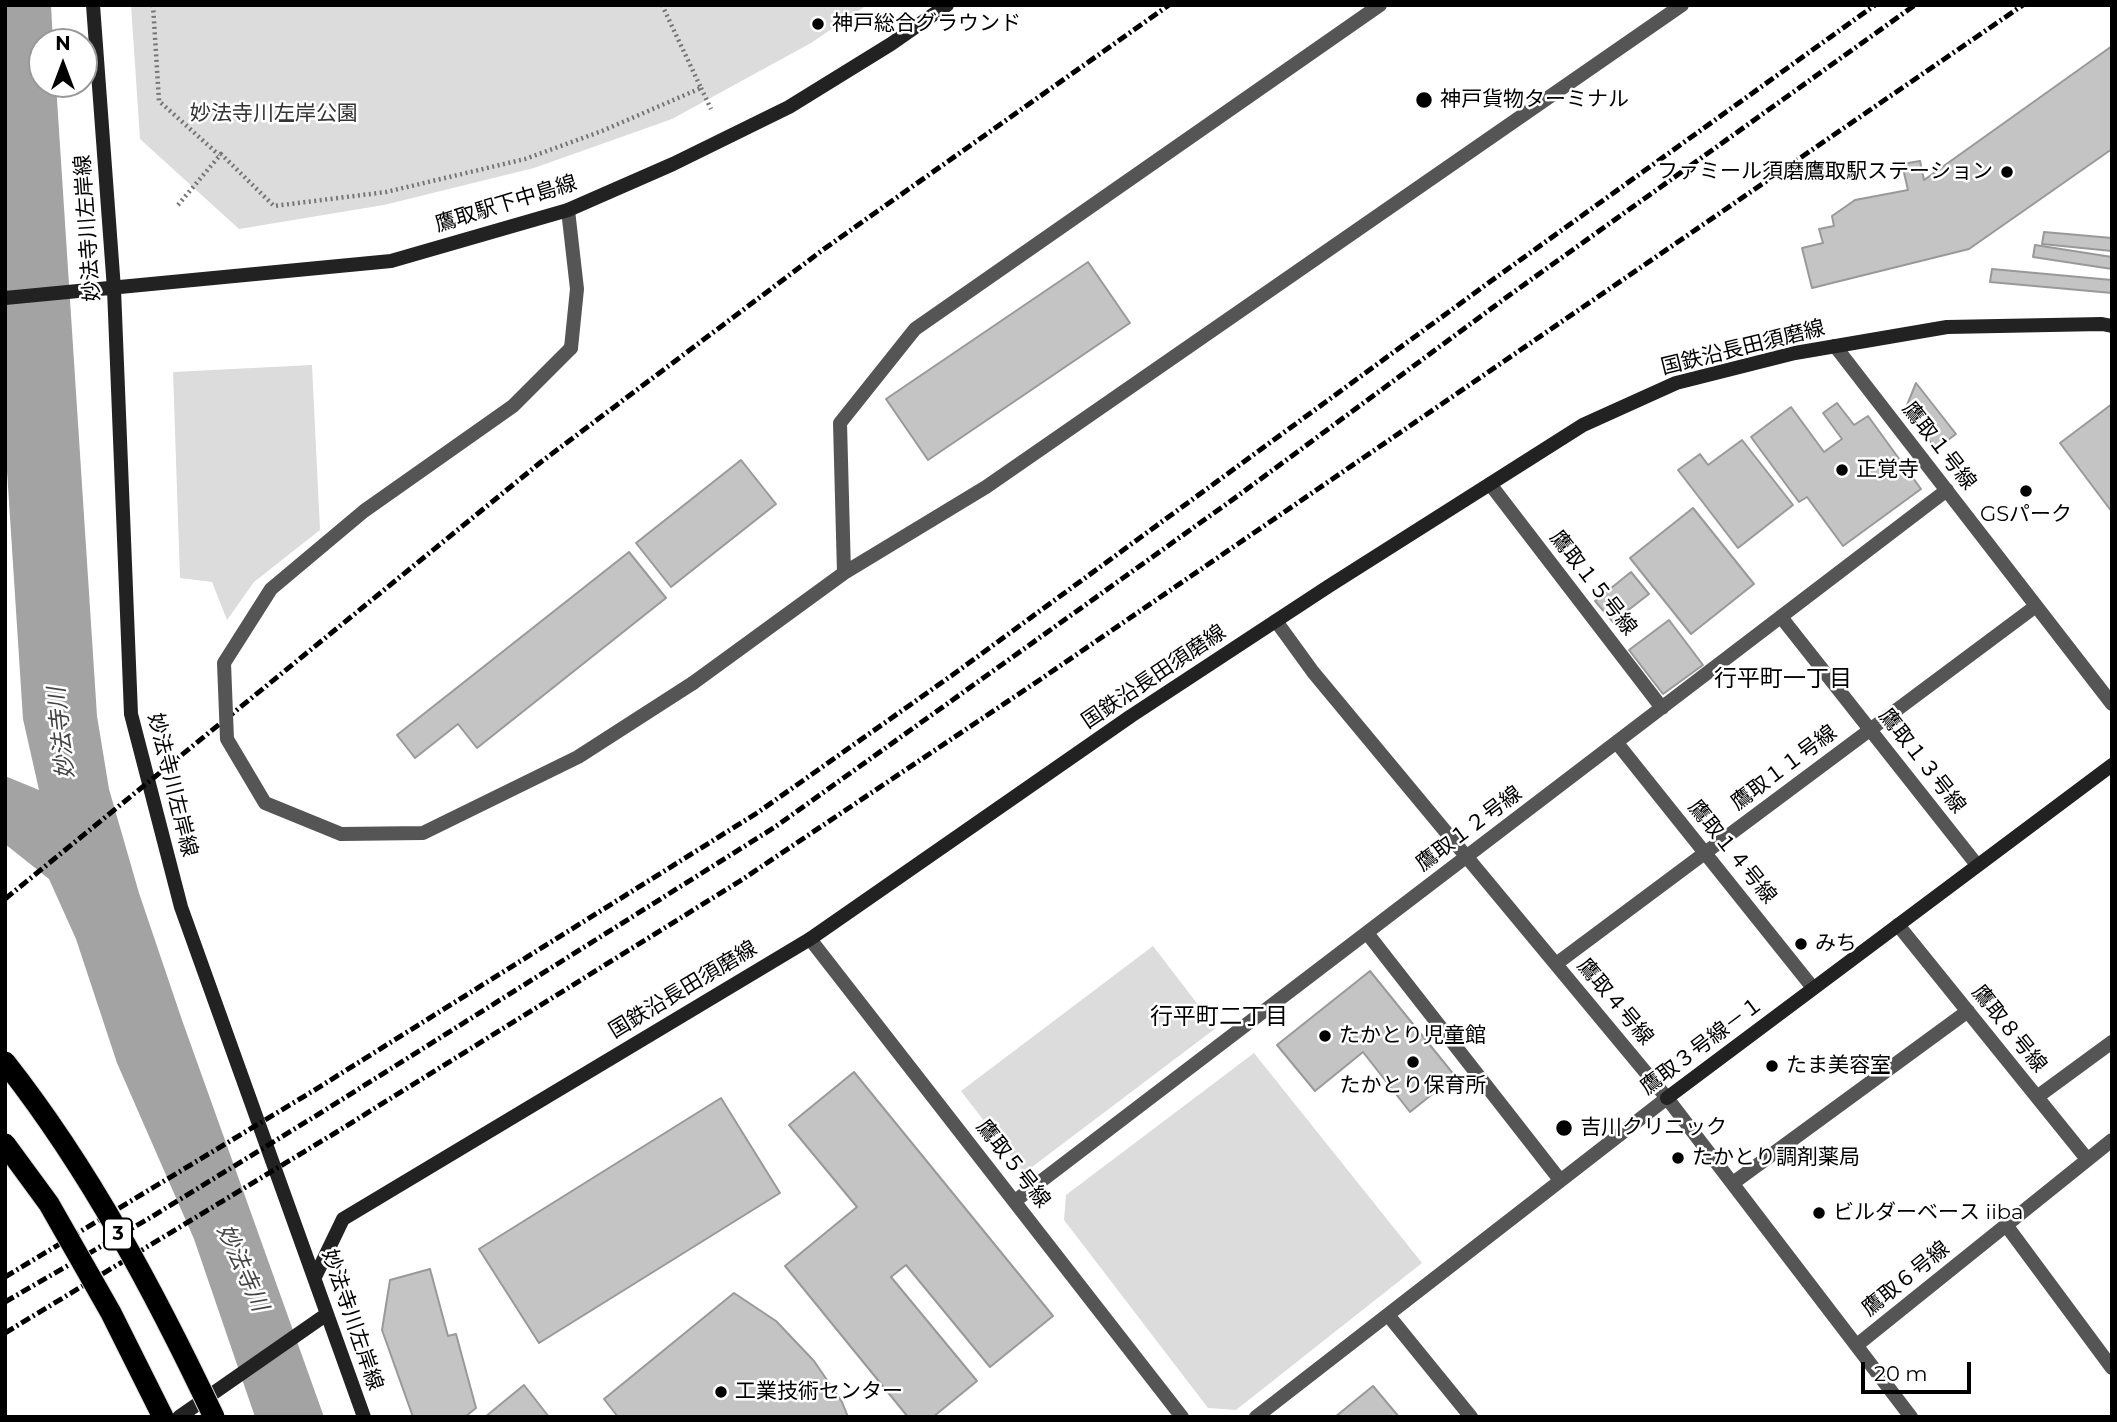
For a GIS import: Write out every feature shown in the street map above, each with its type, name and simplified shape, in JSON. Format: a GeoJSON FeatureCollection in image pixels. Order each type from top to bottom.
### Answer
{"type":"FeatureCollection","features":[{"type":"Feature","properties":{"kind":"highway","name":"3"},"geometry":{"type":"LineString","coordinates":[[5,1062],[83,1172],[146,1283],[214,1417]]}},
{"type":"Feature","properties":{"kind":"highway","name":"3"},"geometry":{"type":"LineString","coordinates":[[5,1144],[49,1204],[63,1228],[111,1313],[163,1417]]}},
{"type":"Feature","properties":{"kind":"street","name":"妙法寺川左岸線"},"geometry":{"type":"LineString","coordinates":[[93,5],[114,289],[131,714],[181,908],[364,1417]]}},
{"type":"Feature","properties":{"kind":"street","name":"鷹取駅下中島線"},"geometry":{"type":"LineString","coordinates":[[5,298],[391,261],[568,210],[673,164],[789,107],[891,44],[947,5]]}},
{"type":"Feature","properties":{"kind":"street"},"geometry":{"type":"LineString","coordinates":[[844,573],[840,423],[915,329],[1380,5]]}},
{"type":"Feature","properties":{"kind":"street"},"geometry":{"type":"LineString","coordinates":[[568,210],[577,289],[571,348],[513,407],[364,511],[271,589],[223,663],[227,740],[265,803],[341,834],[423,833],[578,757],[693,683],[844,573],[986,487],[1682,5]]}},
{"type":"Feature","properties":{"kind":"street","name":"国鉄沿長田須磨線"},"geometry":{"type":"LineString","coordinates":[[315,1277],[343,1219],[810,939],[1131,716],[1583,425],[1676,383],[1795,352],[1947,327],[2112,326]]}},
{"type":"Feature","properties":{"kind":"street","name":"鷹取１号線"},"geometry":{"type":"LineString","coordinates":[[1835,346],[2112,704]]}},
{"type":"Feature","properties":{"kind":"street","name":"鷹取１５号線"},"geometry":{"type":"LineString","coordinates":[[1490,484],[1662,708]]}},
{"type":"Feature","properties":{"kind":"street","name":"鷹取１２号線"},"geometry":{"type":"LineString","coordinates":[[1015,1201],[1947,491]]}},
{"type":"Feature","properties":{"kind":"street","name":"鷹取１１号線"},"geometry":{"type":"LineString","coordinates":[[1556,964],[2036,606]]}},
{"type":"Feature","properties":{"kind":"street","name":"鷹取１３号線"},"geometry":{"type":"LineString","coordinates":[[1781,617],[1978,865]]}},
{"type":"Feature","properties":{"kind":"street","name":"鷹取４号線"},"geometry":{"type":"LineString","coordinates":[[1276,621],[1313,672],[1667,1098],[1911,1417]]}},
{"type":"Feature","properties":{"kind":"street","name":"鷹取１４号線"},"geometry":{"type":"LineString","coordinates":[[1617,743],[1813,988]]}},
{"type":"Feature","properties":{"kind":"street","name":"鷹取３号線－１"},"geometry":{"type":"LineString","coordinates":[[1256,1417],[1667,1098],[2112,765]]}},
{"type":"Feature","properties":{"kind":"street","name":"鷹取８号線"},"geometry":{"type":"LineString","coordinates":[[1898,925],[2087,1159]]}},
{"type":"Feature","properties":{"kind":"street"},"geometry":{"type":"LineString","coordinates":[[1367,933],[1560,1180]]}},
{"type":"Feature","properties":{"kind":"street","name":"鷹取５号線"},"geometry":{"type":"LineString","coordinates":[[810,939],[1182,1417]]}},
{"type":"Feature","properties":{"kind":"street"},"geometry":{"type":"LineString","coordinates":[[1733,1184],[1968,1010]]}},
{"type":"Feature","properties":{"kind":"street"},"geometry":{"type":"LineString","coordinates":[[2037,1097],[2112,1042]]}},
{"type":"Feature","properties":{"kind":"street","name":"鷹取６号線"},"geometry":{"type":"LineString","coordinates":[[1857,1345],[2112,1140]]}},
{"type":"Feature","properties":{"kind":"street"},"geometry":{"type":"LineString","coordinates":[[2006,1224],[2112,1368]]}},
{"type":"Feature","properties":{"kind":"street"},"geometry":{"type":"LineString","coordinates":[[180,1417],[327,1314]]}},
{"type":"Feature","properties":{"kind":"street"},"geometry":{"type":"LineString","coordinates":[[1388,1315],[1471,1417]]}},
{"type":"Feature","properties":{"kind":"path"},"geometry":{"type":"LineString","coordinates":[[153,5],[159,101],[274,206],[386,192],[525,159],[602,131],[701,88]]}},
{"type":"Feature","properties":{"kind":"path"},"geometry":{"type":"LineString","coordinates":[[662,5],[711,109]]}},
{"type":"Feature","properties":{"kind":"path"},"geometry":{"type":"LineString","coordinates":[[178,205],[219,155]]}},
{"type":"Feature","properties":{"kind":"green space","name":"妙法寺川左岸公園"},"geometry":{"type":"Polygon","coordinates":[[[131,5],[867,5],[811,43],[672,119],[534,168],[384,205],[239,229],[140,139],[131,5]]]}},
{"type":"Feature","properties":{"kind":"green space"},"geometry":{"type":"Polygon","coordinates":[[[312,365],[320,530],[254,582],[227,620],[212,582],[180,578],[173,372],[312,365]]]}},
{"type":"Feature","properties":{"kind":"green space"},"geometry":{"type":"Polygon","coordinates":[[[1153,946],[1216,1028],[1024,1173],[961,1091],[1153,946]]]}},
{"type":"Feature","properties":{"kind":"green space"},"geometry":{"type":"Polygon","coordinates":[[[1254,1053],[1422,1263],[1236,1410],[1208,1408],[1064,1220],[1066,1195],[1254,1053]]]}},
{"type":"Feature","properties":{"kind":"water","name":"妙法寺川"},"geometry":{"type":"Polygon","coordinates":[[[5,5],[51,5],[52,28],[28,28],[28,98],[57,98],[97,716],[109,789],[139,893],[182,1020],[324,1417],[255,1417],[194,1239],[117,1063],[76,939],[49,879],[5,844],[5,776],[39,790],[23,719],[5,440],[5,5]]]}},
{"type":"Feature","properties":{"kind":"building","name":"ファミール須磨鷹取駅ステーション"},"geometry":{"type":"Polygon","coordinates":[[[2112,46],[2112,149],[1969,249],[1812,288],[1802,248],[1823,243],[1819,229],[1834,226],[1832,216],[1855,200],[1908,190],[1902,164],[1920,161],[1924,180],[2112,46]]]}},
{"type":"Feature","properties":{"kind":"building"},"geometry":{"type":"Polygon","coordinates":[[[2044,232],[2112,238],[2112,251],[2042,244],[2044,232]]]}},
{"type":"Feature","properties":{"kind":"building"},"geometry":{"type":"Polygon","coordinates":[[[2035,245],[2112,257],[2112,269],[2033,257],[2035,245]]]}},
{"type":"Feature","properties":{"kind":"building"},"geometry":{"type":"Polygon","coordinates":[[[1088,262],[1130,323],[928,460],[886,399],[1088,262]]]}},
{"type":"Feature","properties":{"kind":"building"},"geometry":{"type":"Polygon","coordinates":[[[1992,269],[2112,280],[2112,293],[1990,282],[1992,269]]]}},
{"type":"Feature","properties":{"kind":"building"},"geometry":{"type":"Polygon","coordinates":[[[1916,383],[1956,434],[1936,449],[1905,410],[1916,383]]]}},
{"type":"Feature","properties":{"kind":"building","name":"正覚寺"},"geometry":{"type":"Polygon","coordinates":[[[1837,403],[1854,425],[1868,416],[1921,489],[1843,546],[1807,497],[1799,502],[1751,437],[1791,407],[1824,452],[1842,439],[1823,413],[1837,403]]]}},
{"type":"Feature","properties":{"kind":"building"},"geometry":{"type":"Polygon","coordinates":[[[2112,404],[2112,512],[2060,443],[2112,404]]]}},
{"type":"Feature","properties":{"kind":"building"},"geometry":{"type":"Polygon","coordinates":[[[1742,440],[1793,505],[1738,548],[1678,470],[1700,454],[1708,465],[1742,440]]]}},
{"type":"Feature","properties":{"kind":"building"},"geometry":{"type":"Polygon","coordinates":[[[741,460],[776,504],[671,587],[636,543],[741,460]]]}},
{"type":"Feature","properties":{"kind":"building"},"geometry":{"type":"Polygon","coordinates":[[[1693,508],[1754,584],[1691,634],[1630,558],[1693,508]]]}},
{"type":"Feature","properties":{"kind":"building"},"geometry":{"type":"Polygon","coordinates":[[[629,552],[666,598],[477,748],[458,724],[415,758],[397,735],[629,552]]]}},
{"type":"Feature","properties":{"kind":"building"},"geometry":{"type":"Polygon","coordinates":[[[1631,572],[1649,594],[1613,622],[1595,601],[1631,572]]]}},
{"type":"Feature","properties":{"kind":"building"},"geometry":{"type":"Polygon","coordinates":[[[1669,620],[1703,665],[1663,694],[1629,650],[1669,620]]]}},
{"type":"Feature","properties":{"kind":"building"},"geometry":{"type":"Polygon","coordinates":[[[1370,971],[1455,1076],[1410,1112],[1363,1052],[1315,1091],[1277,1045],[1370,971]]]}},
{"type":"Feature","properties":{"kind":"building"},"geometry":{"type":"Polygon","coordinates":[[[854,1072],[1053,1316],[990,1367],[906,1265],[891,1277],[977,1381],[933,1417],[908,1417],[785,1266],[857,1207],[789,1125],[854,1072]]]}},
{"type":"Feature","properties":{"kind":"building"},"geometry":{"type":"Polygon","coordinates":[[[721,1098],[780,1193],[539,1343],[479,1249],[721,1098]]]}},
{"type":"Feature","properties":{"kind":"building"},"geometry":{"type":"Polygon","coordinates":[[[430,1269],[448,1336],[456,1334],[476,1408],[465,1417],[413,1417],[382,1330],[390,1280],[430,1269]]]}},
{"type":"Feature","properties":{"kind":"building"},"geometry":{"type":"Polygon","coordinates":[[[734,1293],[776,1321],[814,1361],[842,1402],[848,1417],[618,1417],[604,1399],[734,1293]]]}},
{"type":"Feature","properties":{"kind":"building"},"geometry":{"type":"Polygon","coordinates":[[[524,1385],[549,1417],[485,1417],[524,1385]]]}},
{"type":"Feature","properties":{"kind":"building"},"geometry":{"type":"Polygon","coordinates":[[[1373,1386],[1399,1417],[1335,1417],[1373,1386]]]}},
{"type":"Feature","properties":{"kind":"railway"},"geometry":{"type":"LineString","coordinates":[[5,899],[541,462],[824,249],[1169,5]]}},
{"type":"Feature","properties":{"kind":"railway"},"geometry":{"type":"LineString","coordinates":[[5,1277],[313,1091],[757,813],[951,676],[1491,281],[1875,5]]}},
{"type":"Feature","properties":{"kind":"railway"},"geometry":{"type":"LineString","coordinates":[[5,1302],[148,1219],[322,1112],[775,827],[1915,5]]}},
{"type":"Feature","properties":{"kind":"railway"},"geometry":{"type":"LineString","coordinates":[[5,1333],[335,1133],[740,881],[1041,679],[2023,5]]}},
{"type":"Feature","properties":{"kind":"place","name":"神戸総合グラウンド"},"geometry":{"type":"Point","coordinates":[818,24]}},
{"type":"Feature","properties":{"kind":"place","name":"神戸貨物ターミナル"},"geometry":{"type":"Point","coordinates":[1424,100]}},
{"type":"Feature","properties":{"kind":"place","name":"ファミール須磨鷹取駅ステーション"},"geometry":{"type":"Point","coordinates":[2007,172]}},
{"type":"Feature","properties":{"kind":"place","name":"正覚寺"},"geometry":{"type":"Point","coordinates":[1842,470]}},
{"type":"Feature","properties":{"kind":"place","name":"GSパーク"},"geometry":{"type":"Point","coordinates":[2026,491]}},
{"type":"Feature","properties":{"kind":"place","name":"みち"},"geometry":{"type":"Point","coordinates":[1801,944]}},
{"type":"Feature","properties":{"kind":"place","name":"たかとり児童館"},"geometry":{"type":"Point","coordinates":[1325,1036]}},
{"type":"Feature","properties":{"kind":"place","name":"たかとり保育所"},"geometry":{"type":"Point","coordinates":[1413,1062]}},
{"type":"Feature","properties":{"kind":"place","name":"たま美容室"},"geometry":{"type":"Point","coordinates":[1772,1066]}},
{"type":"Feature","properties":{"kind":"place","name":"吉川クリニック"},"geometry":{"type":"Point","coordinates":[1564,1128]}},
{"type":"Feature","properties":{"kind":"place","name":"たかとり調剤薬局"},"geometry":{"type":"Point","coordinates":[1678,1158]}},
{"type":"Feature","properties":{"kind":"place","name":"ビルダーベース iiba"},"geometry":{"type":"Point","coordinates":[1819,1213]}},
{"type":"Feature","properties":{"kind":"place","name":"工業技術センター"},"geometry":{"type":"Point","coordinates":[721,1392]}},
{"type":"Feature","properties":{"kind":"district","name":"行平町一丁目"},"geometry":{"type":"Point","coordinates":[1783,679]}},
{"type":"Feature","properties":{"kind":"district","name":"行平町二丁目"},"geometry":{"type":"Point","coordinates":[1219,1017]}}]}
